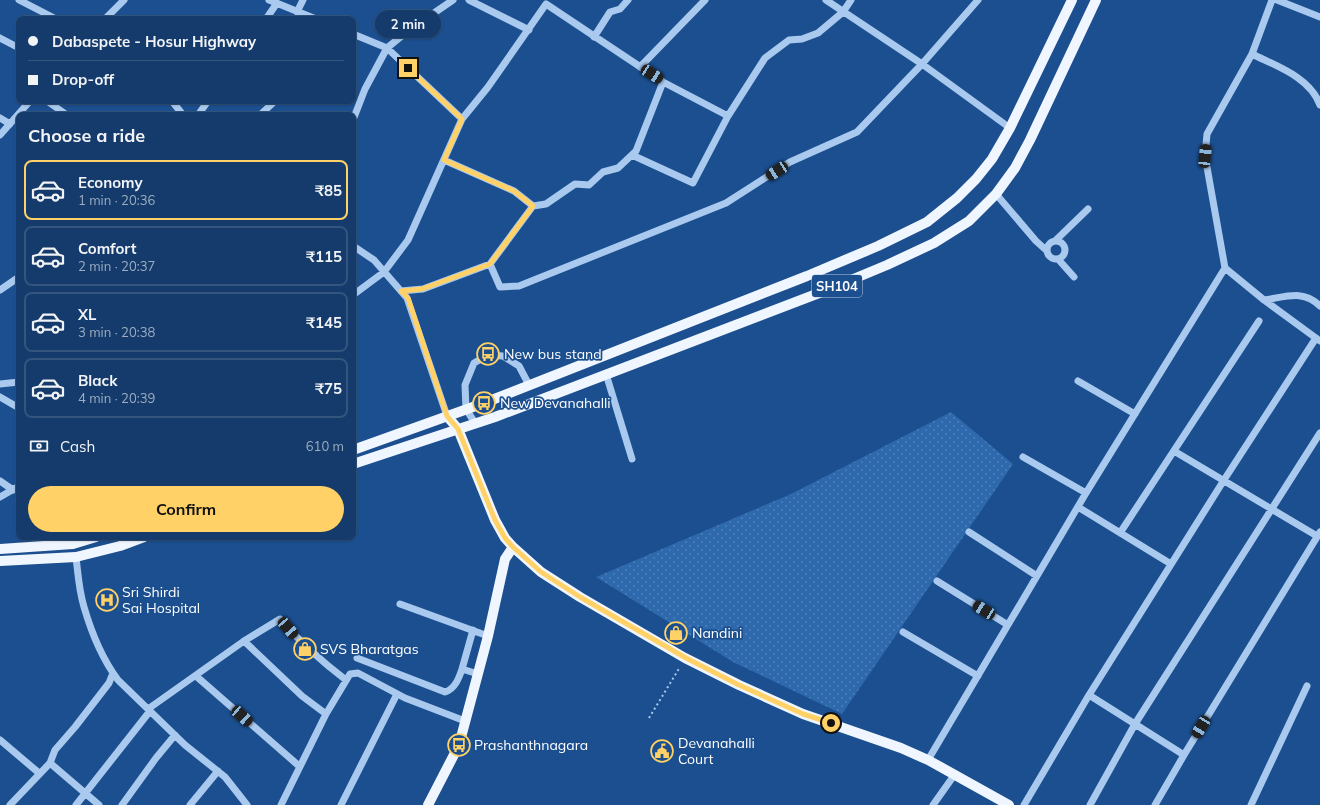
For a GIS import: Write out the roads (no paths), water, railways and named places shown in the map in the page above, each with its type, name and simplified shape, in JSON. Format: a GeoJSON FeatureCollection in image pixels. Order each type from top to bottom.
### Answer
{"type":"FeatureCollection","features":[{"type":"Feature","properties":{"kind":"main road","name":"SH104"},"geometry":{"type":"LineString","coordinates":[[447,416],[807,276],[878,246],[927,222],[957,198],[976,179],[992,159],[1010,128],[1072,0]]}},
{"type":"Feature","properties":{"kind":"main road","name":"SH104"},"geometry":{"type":"LineString","coordinates":[[458,429],[827,290],[887,265],[934,243],[969,221],[996,194],[1015,168],[1030,140],[1096,0]]}},
{"type":"Feature","properties":{"kind":"main road"},"geometry":{"type":"LineString","coordinates":[[356,449],[447,416],[458,429],[495,520],[505,538],[541,572],[580,597],[686,658],[739,685],[803,714],[901,748],[955,774],[1009,805]]}},
{"type":"Feature","properties":{"kind":"main road"},"geometry":{"type":"LineString","coordinates":[[356,463],[458,429]]}},
{"type":"Feature","properties":{"kind":"main road"},"geometry":{"type":"LineString","coordinates":[[0,561],[76,558],[136,540]]}},
{"type":"Feature","properties":{"kind":"main road"},"geometry":{"type":"LineString","coordinates":[[0,549],[79,541],[76,558]]}},
{"type":"Feature","properties":{"kind":"main road"},"geometry":{"type":"LineString","coordinates":[[428,805],[459,745],[488,636],[505,559],[513,547]]}},
{"type":"Feature","properties":{"kind":"street"},"geometry":{"type":"LineString","coordinates":[[19,0],[50,16]]}},
{"type":"Feature","properties":{"kind":"street"},"geometry":{"type":"LineString","coordinates":[[108,16],[124,0]]}},
{"type":"Feature","properties":{"kind":"street"},"geometry":{"type":"LineString","coordinates":[[269,0],[308,16]]}},
{"type":"Feature","properties":{"kind":"street"},"geometry":{"type":"LineString","coordinates":[[297,12],[303,0]]}},
{"type":"Feature","properties":{"kind":"street"},"geometry":{"type":"LineString","coordinates":[[356,112],[365,89],[387,48],[408,30],[453,0]]}},
{"type":"Feature","properties":{"kind":"street"},"geometry":{"type":"LineString","coordinates":[[469,0],[529,30]]}},
{"type":"Feature","properties":{"kind":"street"},"geometry":{"type":"LineString","coordinates":[[594,37],[610,12],[620,8],[628,0]]}},
{"type":"Feature","properties":{"kind":"street"},"geometry":{"type":"LineString","coordinates":[[640,67],[704,0]]}},
{"type":"Feature","properties":{"kind":"street"},"geometry":{"type":"LineString","coordinates":[[826,0],[922,64],[1010,128]]}},
{"type":"Feature","properties":{"kind":"street"},"geometry":{"type":"LineString","coordinates":[[632,155],[693,183],[728,116],[765,58],[789,40],[802,39],[818,33],[843,12],[851,0]]}},
{"type":"Feature","properties":{"kind":"street"},"geometry":{"type":"LineString","coordinates":[[490,264],[500,287],[519,286],[726,203],[790,162],[857,132],[922,64],[978,0]]}},
{"type":"Feature","properties":{"kind":"street"},"geometry":{"type":"LineString","coordinates":[[1024,805],[1089,695],[1171,564],[1224,480],[1318,339],[1264,300],[1225,268],[1205,156],[1207,134],[1252,54],[1272,0]]}},
{"type":"Feature","properties":{"kind":"street"},"geometry":{"type":"LineString","coordinates":[[1277,0],[1320,18]]}},
{"type":"Feature","properties":{"kind":"street"},"geometry":{"type":"LineString","coordinates":[[356,293],[384,272],[408,240],[462,119],[488,87],[549,2],[594,37],[663,82],[728,116]]}},
{"type":"Feature","properties":{"kind":"street"},"geometry":{"type":"LineString","coordinates":[[268,16],[277,3]]}},
{"type":"Feature","properties":{"kind":"street"},"geometry":{"type":"LineString","coordinates":[[356,35],[387,48],[462,119]]}},
{"type":"Feature","properties":{"kind":"street"},"geometry":{"type":"LineString","coordinates":[[0,38],[16,46]]}},
{"type":"Feature","properties":{"kind":"street"},"geometry":{"type":"LineString","coordinates":[[1252,54],[1291,73],[1308,86],[1320,105]]}},
{"type":"Feature","properties":{"kind":"street"},"geometry":{"type":"LineString","coordinates":[[401,291],[422,289],[490,264],[533,206],[546,204],[575,184],[589,185],[603,172],[618,168],[636,151],[663,82]]}},
{"type":"Feature","properties":{"kind":"street"},"geometry":{"type":"LineString","coordinates":[[20,112],[27,104]]}},
{"type":"Feature","properties":{"kind":"street"},"geometry":{"type":"LineString","coordinates":[[51,104],[63,112]]}},
{"type":"Feature","properties":{"kind":"street"},"geometry":{"type":"LineString","coordinates":[[174,104],[181,112]]}},
{"type":"Feature","properties":{"kind":"street"},"geometry":{"type":"LineString","coordinates":[[263,112],[272,104]]}},
{"type":"Feature","properties":{"kind":"street"},"geometry":{"type":"LineString","coordinates":[[0,135],[16,117]]}},
{"type":"Feature","properties":{"kind":"street"},"geometry":{"type":"LineString","coordinates":[[0,118],[10,124]]}},
{"type":"Feature","properties":{"kind":"street"},"geometry":{"type":"LineString","coordinates":[[444,160],[514,191],[533,206]]}},
{"type":"Feature","properties":{"kind":"street"},"geometry":{"type":"LineString","coordinates":[[996,194],[1036,241],[1046,250],[1050,258],[1058,259],[1063,256],[1065,250],[1064,244],[1056,240]]}},
{"type":"Feature","properties":{"kind":"street"},"geometry":{"type":"LineString","coordinates":[[1046,250],[1048,244],[1056,240],[1088,209]]}},
{"type":"Feature","properties":{"kind":"street"},"geometry":{"type":"LineString","coordinates":[[356,248],[374,260],[408,298],[447,416]]}},
{"type":"Feature","properties":{"kind":"street"},"geometry":{"type":"LineString","coordinates":[[1058,259],[1074,277]]}},
{"type":"Feature","properties":{"kind":"street"},"geometry":{"type":"LineString","coordinates":[[928,760],[1078,507],[1225,268]]}},
{"type":"Feature","properties":{"kind":"street"},"geometry":{"type":"LineString","coordinates":[[0,290],[16,279]]}},
{"type":"Feature","properties":{"kind":"street"},"geometry":{"type":"LineString","coordinates":[[1264,300],[1300,295],[1311,298],[1320,306]]}},
{"type":"Feature","properties":{"kind":"street"},"geometry":{"type":"LineString","coordinates":[[1120,533],[1259,321]]}},
{"type":"Feature","properties":{"kind":"street"},"geometry":{"type":"LineString","coordinates":[[475,423],[466,409],[465,385],[474,363],[488,355],[503,356],[519,366],[529,385]]}},
{"type":"Feature","properties":{"kind":"street"},"geometry":{"type":"LineString","coordinates":[[606,374],[632,459]]}},
{"type":"Feature","properties":{"kind":"street"},"geometry":{"type":"LineString","coordinates":[[1078,381],[1135,414]]}},
{"type":"Feature","properties":{"kind":"street"},"geometry":{"type":"LineString","coordinates":[[0,384],[16,382]]}},
{"type":"Feature","properties":{"kind":"street"},"geometry":{"type":"LineString","coordinates":[[0,398],[16,406]]}},
{"type":"Feature","properties":{"kind":"street"},"geometry":{"type":"LineString","coordinates":[[1090,805],[1135,724],[1320,433]]}},
{"type":"Feature","properties":{"kind":"street"},"geometry":{"type":"LineString","coordinates":[[1155,805],[1319,534],[1271,509],[1174,451]]}},
{"type":"Feature","properties":{"kind":"street"},"geometry":{"type":"LineString","coordinates":[[1023,457],[1086,494]]}},
{"type":"Feature","properties":{"kind":"street"},"geometry":{"type":"LineString","coordinates":[[0,481],[16,488]]}},
{"type":"Feature","properties":{"kind":"street"},"geometry":{"type":"LineString","coordinates":[[0,497],[16,488]]}},
{"type":"Feature","properties":{"kind":"street"},"geometry":{"type":"LineString","coordinates":[[1078,507],[1171,564]]}},
{"type":"Feature","properties":{"kind":"street"},"geometry":{"type":"LineString","coordinates":[[968,532],[1037,576]]}},
{"type":"Feature","properties":{"kind":"street"},"geometry":{"type":"LineString","coordinates":[[76,558],[83,606],[102,654],[113,673],[175,735],[225,777],[247,805]]}},
{"type":"Feature","properties":{"kind":"street"},"geometry":{"type":"LineString","coordinates":[[937,581],[1008,625]]}},
{"type":"Feature","properties":{"kind":"street"},"geometry":{"type":"LineString","coordinates":[[400,604],[488,636]]}},
{"type":"Feature","properties":{"kind":"street"},"geometry":{"type":"LineString","coordinates":[[76,805],[149,710],[244,641],[280,619],[323,663],[346,680]]}},
{"type":"Feature","properties":{"kind":"street"},"geometry":{"type":"LineString","coordinates":[[357,658],[446,692],[450,691],[454,687],[462,669],[473,630]]}},
{"type":"Feature","properties":{"kind":"street"},"geometry":{"type":"LineString","coordinates":[[903,632],[978,676]]}},
{"type":"Feature","properties":{"kind":"street"},"geometry":{"type":"LineString","coordinates":[[244,641],[302,696],[326,714]]}},
{"type":"Feature","properties":{"kind":"street"},"geometry":{"type":"LineString","coordinates":[[462,669],[478,674]]}},
{"type":"Feature","properties":{"kind":"street"},"geometry":{"type":"LineString","coordinates":[[10,805],[50,763],[54,750],[75,727],[109,682],[113,673]]}},
{"type":"Feature","properties":{"kind":"street"},"geometry":{"type":"LineString","coordinates":[[281,805],[326,714],[350,674],[358,673],[397,694],[465,722]]}},
{"type":"Feature","properties":{"kind":"street"},"geometry":{"type":"LineString","coordinates":[[196,676],[299,766]]}},
{"type":"Feature","properties":{"kind":"street"},"geometry":{"type":"LineString","coordinates":[[1251,805],[1307,686]]}},
{"type":"Feature","properties":{"kind":"street"},"geometry":{"type":"LineString","coordinates":[[341,805],[397,694]]}},
{"type":"Feature","properties":{"kind":"street"},"geometry":{"type":"LineString","coordinates":[[1089,695],[1184,755]]}},
{"type":"Feature","properties":{"kind":"street"},"geometry":{"type":"LineString","coordinates":[[122,805],[156,758],[175,735]]}},
{"type":"Feature","properties":{"kind":"street"},"geometry":{"type":"LineString","coordinates":[[0,740],[40,773]]}},
{"type":"Feature","properties":{"kind":"street"},"geometry":{"type":"LineString","coordinates":[[50,763],[99,805]]}},
{"type":"Feature","properties":{"kind":"street"},"geometry":{"type":"LineString","coordinates":[[190,805],[218,771]]}},
{"type":"Feature","properties":{"kind":"street"},"geometry":{"type":"LineString","coordinates":[[933,805],[955,774]]}},
{"type":"Feature","properties":{"kind":"place","name":"New bus stand"},"geometry":{"type":"Point","coordinates":[488,354]}},
{"type":"Feature","properties":{"kind":"place","name":"New Devanahalli"},"geometry":{"type":"Point","coordinates":[484,403]}},
{"type":"Feature","properties":{"kind":"place","name":"Sri Shirdi Sai Hospital"},"geometry":{"type":"Point","coordinates":[107,600]}},
{"type":"Feature","properties":{"kind":"place","name":"Nandini"},"geometry":{"type":"Point","coordinates":[676,633]}},
{"type":"Feature","properties":{"kind":"place","name":"SVS Bharatgas"},"geometry":{"type":"Point","coordinates":[305,649]}},
{"type":"Feature","properties":{"kind":"place","name":"Prashanthnagara"},"geometry":{"type":"Point","coordinates":[459,745]}},
{"type":"Feature","properties":{"kind":"place","name":"Devanahalli Court"},"geometry":{"type":"Point","coordinates":[662,751]}}]}
